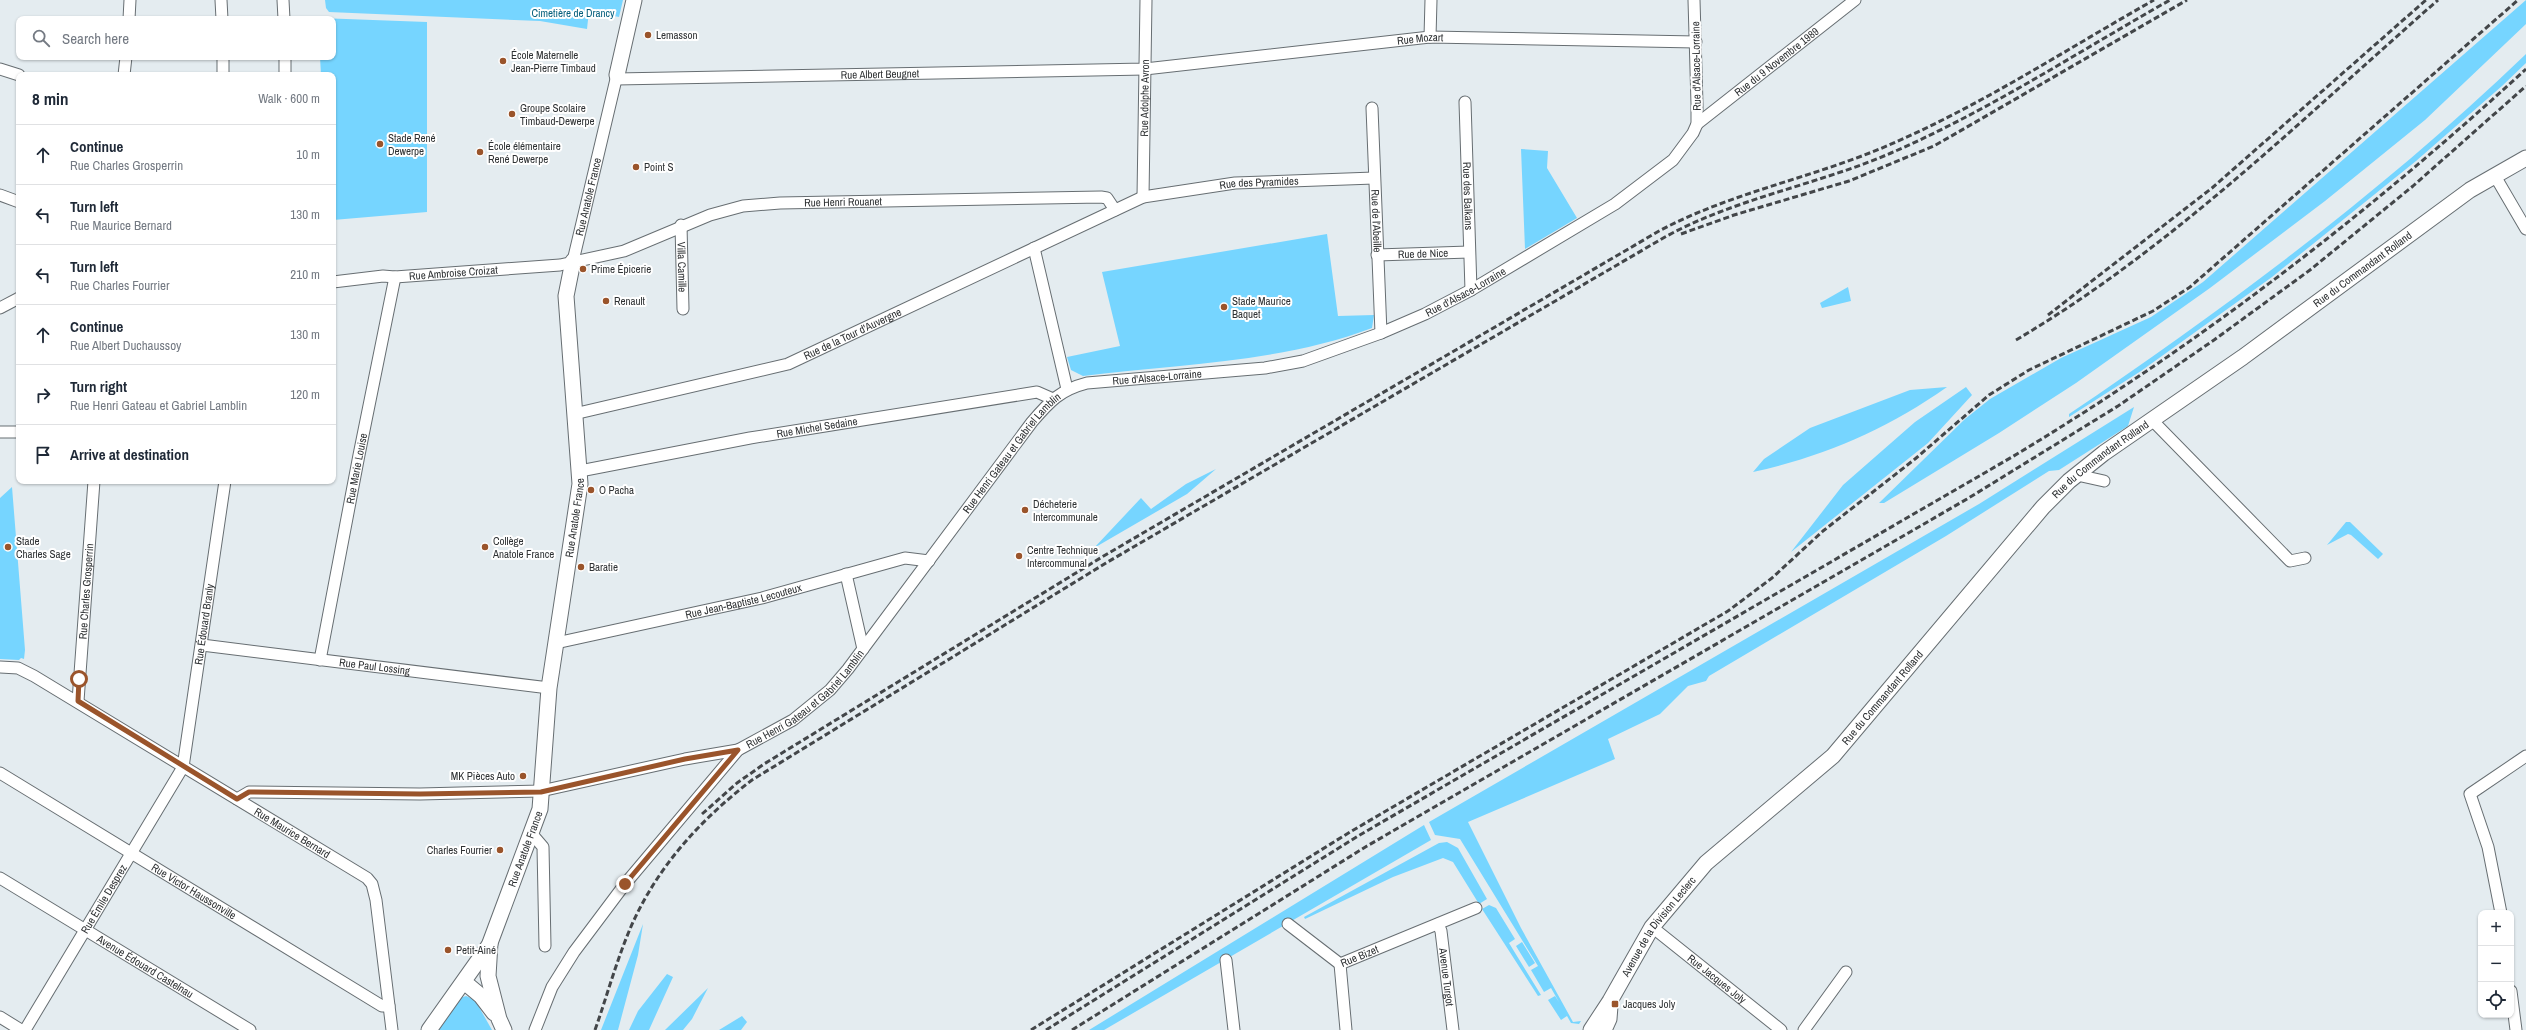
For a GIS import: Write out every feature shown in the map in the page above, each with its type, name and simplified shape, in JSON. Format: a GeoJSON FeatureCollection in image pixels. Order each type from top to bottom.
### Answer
{"type":"FeatureCollection","features":[{"type":"Feature","properties":{"kind":"street"},"geometry":{"type":"LineString","coordinates":[[129,16],[130,0]]}},
{"type":"Feature","properties":{"kind":"street"},"geometry":{"type":"LineString","coordinates":[[221,0],[222,16]]}},
{"type":"Feature","properties":{"kind":"street"},"geometry":{"type":"LineString","coordinates":[[283,0],[284,16]]}},
{"type":"Feature","properties":{"kind":"street","name":"Rue Anatole France"},"geometry":{"type":"LineString","coordinates":[[501,1024],[488,976],[490,943],[540,809],[548,688],[556,643],[580,471],[574,414],[566,296],[634,0]]}},
{"type":"Feature","properties":{"kind":"street","name":"Rue Adolphe Avron"},"geometry":{"type":"LineString","coordinates":[[1143,197],[1146,0]]}},
{"type":"Feature","properties":{"kind":"street"},"geometry":{"type":"LineString","coordinates":[[1430,37],[1431,0]]}},
{"type":"Feature","properties":{"kind":"street","name":"Rue d'Alsace-Lorraine"},"geometry":{"type":"LineString","coordinates":[[1067,389],[1087,383],[1265,368],[1303,361],[1382,333],[1470,290],[1615,204],[1681,151],[1697,124],[1694,0]]}},
{"type":"Feature","properties":{"kind":"street","name":"Rue du 9 Novembre 1989"},"geometry":{"type":"LineString","coordinates":[[1697,124],[1855,0]]}},
{"type":"Feature","properties":{"kind":"street","name":"Rue Mozart"},"geometry":{"type":"LineString","coordinates":[[1145,69],[1430,37],[1696,42]]}},
{"type":"Feature","properties":{"kind":"street"},"geometry":{"type":"LineString","coordinates":[[124,72],[126,60]]}},
{"type":"Feature","properties":{"kind":"street"},"geometry":{"type":"LineString","coordinates":[[223,60],[223,72]]}},
{"type":"Feature","properties":{"kind":"street"},"geometry":{"type":"LineString","coordinates":[[285,60],[286,72]]}},
{"type":"Feature","properties":{"kind":"street"},"geometry":{"type":"LineString","coordinates":[[0,69],[16,74]]}},
{"type":"Feature","properties":{"kind":"street","name":"Rue Albert Beugnet"},"geometry":{"type":"LineString","coordinates":[[616,77],[1145,69]]}},
{"type":"Feature","properties":{"kind":"street","name":"Rue des Balkans"},"geometry":{"type":"LineString","coordinates":[[1465,102],[1470,290]]}},
{"type":"Feature","properties":{"kind":"street","name":"Rue de l'Abeille"},"geometry":{"type":"LineString","coordinates":[[1372,108],[1377,255],[1382,333]]}},
{"type":"Feature","properties":{"kind":"street","name":"Rue du Commandant Rolland"},"geometry":{"type":"LineString","coordinates":[[1739,834],[1833,756],[2038,513],[2077,475],[2152,420],[2243,357],[2470,190],[2526,158]]}},
{"type":"Feature","properties":{"kind":"street"},"geometry":{"type":"LineString","coordinates":[[2495,176],[2526,229]]}},
{"type":"Feature","properties":{"kind":"street","name":"Rue des Pyramides"},"geometry":{"type":"LineString","coordinates":[[1115,210],[1143,197],[1235,183],[1374,178]]}},
{"type":"Feature","properties":{"kind":"street"},"geometry":{"type":"LineString","coordinates":[[0,195],[16,201]]}},
{"type":"Feature","properties":{"kind":"street","name":"Rue Henri Rouanet"},"geometry":{"type":"LineString","coordinates":[[573,261],[624,251],[681,225],[743,206],[780,203],[1101,197],[1107,198],[1115,210]]}},
{"type":"Feature","properties":{"kind":"street","name":"Rue de la Tour d'Auvergne"},"geometry":{"type":"LineString","coordinates":[[574,414],[788,364],[1115,210]]}},
{"type":"Feature","properties":{"kind":"street","name":"Villa Camille"},"geometry":{"type":"LineString","coordinates":[[681,225],[683,308]]}},
{"type":"Feature","properties":{"kind":"street"},"geometry":{"type":"LineString","coordinates":[[1034,248],[1067,389]]}},
{"type":"Feature","properties":{"kind":"street","name":"Rue de Nice"},"geometry":{"type":"LineString","coordinates":[[1377,255],[1469,252]]}},
{"type":"Feature","properties":{"kind":"street","name":"Rue Ambroise Croizat"},"geometry":{"type":"LineString","coordinates":[[336,282],[383,276],[395,277],[560,265],[573,261]]}},
{"type":"Feature","properties":{"kind":"street","name":"Rue Marie Louise"},"geometry":{"type":"LineString","coordinates":[[320,660],[359,454],[395,277]]}},
{"type":"Feature","properties":{"kind":"street"},"geometry":{"type":"LineString","coordinates":[[0,308],[16,300]]}},
{"type":"Feature","properties":{"kind":"street","name":"Rue Henri Gateau et Gabriel Lamblin"},"geometry":{"type":"LineString","coordinates":[[535,1030],[552,987],[574,952],[625,884],[738,750],[777,731],[811,707],[830,690],[863,649],[1032,422],[1053,399],[1067,389]]}},
{"type":"Feature","properties":{"kind":"street","name":"Rue Michel Sedaine"},"geometry":{"type":"LineString","coordinates":[[580,471],[750,438],[1038,392],[1053,399]]}},
{"type":"Feature","properties":{"kind":"street"},"geometry":{"type":"LineString","coordinates":[[2152,420],[2290,560],[2305,558]]}},
{"type":"Feature","properties":{"kind":"street"},"geometry":{"type":"LineString","coordinates":[[0,432],[16,432]]}},
{"type":"Feature","properties":{"kind":"street"},"geometry":{"type":"LineString","coordinates":[[2077,475],[2104,481]]}},
{"type":"Feature","properties":{"kind":"street","name":"Rue Charles Grosperrin"},"geometry":{"type":"LineString","coordinates":[[78,701],[94,484]]}},
{"type":"Feature","properties":{"kind":"street","name":"Rue Édouard Branly"},"geometry":{"type":"LineString","coordinates":[[183,767],[225,484]]}},
{"type":"Feature","properties":{"kind":"street","name":"Rue Jean-Baptiste Lecouteux"},"geometry":{"type":"LineString","coordinates":[[556,643],[762,598],[905,558],[929,561]]}},
{"type":"Feature","properties":{"kind":"street"},"geometry":{"type":"LineString","coordinates":[[846,574],[863,649]]}},
{"type":"Feature","properties":{"kind":"street","name":"Rue Paul Lossing"},"geometry":{"type":"LineString","coordinates":[[202,645],[548,688]]}},
{"type":"Feature","properties":{"kind":"street","name":"Rue Maurice Bernard"},"geometry":{"type":"LineString","coordinates":[[0,667],[18,668],[78,701],[183,767],[354,869],[372,884],[392,1030]]}},
{"type":"Feature","properties":{"kind":"street"},"geometry":{"type":"LineString","coordinates":[[237,799],[249,792],[420,794],[541,792],[693,757],[738,750]]}},
{"type":"Feature","properties":{"kind":"street"},"geometry":{"type":"LineString","coordinates":[[2500,910],[2488,847],[2470,794],[2526,756]]}},
{"type":"Feature","properties":{"kind":"street","name":"Rue Émile Desprez"},"geometry":{"type":"LineString","coordinates":[[24,1030],[183,767]]}},
{"type":"Feature","properties":{"kind":"street","name":"Rue Victor Haussonville"},"geometry":{"type":"LineString","coordinates":[[0,773],[382,1006],[389,1006]]}},
{"type":"Feature","properties":{"kind":"street"},"geometry":{"type":"LineString","coordinates":[[532,833],[543,847],[545,946]]}},
{"type":"Feature","properties":{"kind":"street","name":"Avenue de la Division Leclerc"},"geometry":{"type":"LineString","coordinates":[[1591,1030],[1610,1001],[1652,927],[1706,862],[1739,834]]}},
{"type":"Feature","properties":{"kind":"street","name":"Avenue Édouard Castelnau"},"geometry":{"type":"LineString","coordinates":[[0,878],[250,1030]]}},
{"type":"Feature","properties":{"kind":"street","name":"Rue Bizet"},"geometry":{"type":"LineString","coordinates":[[1288,924],[1340,964],[1476,908]]}},
{"type":"Feature","properties":{"kind":"street","name":"Avenue Turgot"},"geometry":{"type":"LineString","coordinates":[[1438,924],[1441,931],[1453,1030]]}},
{"type":"Feature","properties":{"kind":"street","name":"Rue Jacques Joly"},"geometry":{"type":"LineString","coordinates":[[1652,927],[1781,1030]]}},
{"type":"Feature","properties":{"kind":"street"},"geometry":{"type":"LineString","coordinates":[[429,1030],[464,986],[474,966],[490,943]]}},
{"type":"Feature","properties":{"kind":"street"},"geometry":{"type":"LineString","coordinates":[[1226,960],[1234,1030]]}},
{"type":"Feature","properties":{"kind":"street"},"geometry":{"type":"LineString","coordinates":[[1340,964],[1346,1030]]}},
{"type":"Feature","properties":{"kind":"street"},"geometry":{"type":"LineString","coordinates":[[464,986],[488,976],[482,969],[474,966]]}},
{"type":"Feature","properties":{"kind":"street"},"geometry":{"type":"LineString","coordinates":[[1804,1030],[1846,972]]}},
{"type":"Feature","properties":{"kind":"street"},"geometry":{"type":"LineString","coordinates":[[464,986],[481,996],[501,1024]]}},
{"type":"Feature","properties":{"kind":"street"},"geometry":{"type":"LineString","coordinates":[[1604,1030],[1609,1019],[1610,1001]]}},
{"type":"Feature","properties":{"kind":"street"},"geometry":{"type":"LineString","coordinates":[[2514,1014],[2516,1030]]}},
{"type":"Feature","properties":{"kind":"street"},"geometry":{"type":"LineString","coordinates":[[0,1017],[21,1030]]}},
{"type":"Feature","properties":{"kind":"green space","name":"Cimetière de Drancy"},"geometry":{"type":"Polygon","coordinates":[[[325,0],[623,0],[619,17],[589,11],[587,29],[540,21],[329,12],[326,8],[325,0]]]}},
{"type":"Feature","properties":{"kind":"green space"},"geometry":{"type":"Polygon","coordinates":[[[2526,0],[2526,24],[2425,120],[2325,201],[2210,288],[2076,383],[1999,433],[1884,503],[1879,503],[1965,419],[1990,399],[2061,358],[2151,317],[2203,282],[2526,0]]]}},
{"type":"Feature","properties":{"kind":"green space","name":"Stade René Dewerpe"},"geometry":{"type":"Polygon","coordinates":[[[336,19],[427,22],[427,212],[336,220],[336,72],[321,72],[320,60],[336,60],[336,19]]]}},
{"type":"Feature","properties":{"kind":"green space"},"geometry":{"type":"Polygon","coordinates":[[[2526,54],[2526,63],[2502,86],[2416,161],[2272,277],[2141,371],[2069,417],[2069,414],[2189,331],[2305,244],[2418,152],[2473,104],[2526,54]]]}},
{"type":"Feature","properties":{"kind":"green space"},"geometry":{"type":"Polygon","coordinates":[[[1521,149],[1548,151],[1547,168],[1577,218],[1525,249],[1521,149]]]}},
{"type":"Feature","properties":{"kind":"green space","name":"Stade Maurice Baquet"},"geometry":{"type":"Polygon","coordinates":[[[1327,234],[1338,316],[1374,315],[1372,328],[1337,340],[1301,349],[1229,361],[1083,376],[1071,370],[1067,357],[1120,346],[1102,272],[1327,234]]]}},
{"type":"Feature","properties":{"kind":"green space"},"geometry":{"type":"Polygon","coordinates":[[[1848,287],[1851,301],[1822,308],[1820,303],[1848,287]]]}},
{"type":"Feature","properties":{"kind":"green space"},"geometry":{"type":"Polygon","coordinates":[[[1947,387],[1901,416],[1854,440],[1780,466],[1753,472],[1764,459],[1810,428],[1910,390],[1947,387]]]}},
{"type":"Feature","properties":{"kind":"green space"},"geometry":{"type":"Polygon","coordinates":[[[1966,387],[1972,395],[1928,443],[1791,552],[1843,485],[1915,422],[1966,387]]]}},
{"type":"Feature","properties":{"kind":"green space"},"geometry":{"type":"Polygon","coordinates":[[[2134,407],[2128,426],[2059,470],[2049,471],[1946,536],[1709,676],[1706,681],[1688,686],[1660,714],[1608,739],[1615,759],[1468,822],[1521,928],[1573,1022],[1581,1021],[1579,1024],[1571,1023],[1567,1016],[1561,1020],[1548,1000],[1555,996],[1559,1002],[1551,988],[1544,992],[1531,970],[1538,966],[1460,839],[1435,835],[1429,822],[1979,504],[2134,407]]]}},
{"type":"Feature","properties":{"kind":"green space"},"geometry":{"type":"Polygon","coordinates":[[[1216,469],[1187,494],[1094,548],[1141,498],[1151,509],[1186,484],[1216,469]]]}},
{"type":"Feature","properties":{"kind":"green space","name":"Stade Charles Sage"},"geometry":{"type":"Polygon","coordinates":[[[12,487],[25,650],[24,659],[21,658],[19,660],[0,659],[0,498],[12,487]]]}},
{"type":"Feature","properties":{"kind":"green space"},"geometry":{"type":"Polygon","coordinates":[[[2346,522],[2350,522],[2383,554],[2378,559],[2348,534],[2327,545],[2346,522]]]}},
{"type":"Feature","properties":{"kind":"green space"},"geometry":{"type":"Polygon","coordinates":[[[1424,825],[1431,840],[1104,1030],[1089,1030],[1424,825]]]}},
{"type":"Feature","properties":{"kind":"green space"},"geometry":{"type":"Polygon","coordinates":[[[1447,842],[1458,848],[1487,899],[1479,904],[1453,862],[1443,858],[1393,877],[1305,919],[1304,917],[1439,843],[1447,842]]]}},
{"type":"Feature","properties":{"kind":"green space"},"geometry":{"type":"Polygon","coordinates":[[[1489,905],[1496,908],[1515,939],[1509,943],[1541,995],[1538,996],[1482,909],[1489,905]]]}},
{"type":"Feature","properties":{"kind":"green space"},"geometry":{"type":"Polygon","coordinates":[[[643,924],[638,955],[618,1030],[601,1030],[643,924]]]}},
{"type":"Feature","properties":{"kind":"green space"},"geometry":{"type":"Polygon","coordinates":[[[1522,942],[1535,963],[1529,967],[1516,946],[1522,942]]]}},
{"type":"Feature","properties":{"kind":"green space"},"geometry":{"type":"Polygon","coordinates":[[[667,974],[673,977],[649,1030],[629,1030],[638,1011],[667,974]]]}},
{"type":"Feature","properties":{"kind":"green space"},"geometry":{"type":"Polygon","coordinates":[[[708,988],[692,1019],[683,1030],[665,1030],[708,988]]]}},
{"type":"Feature","properties":{"kind":"green space"},"geometry":{"type":"Polygon","coordinates":[[[466,996],[475,1000],[492,1030],[438,1030],[460,998],[466,996]]]}},
{"type":"Feature","properties":{"kind":"green space"},"geometry":{"type":"Polygon","coordinates":[[[742,1016],[747,1022],[741,1030],[719,1030],[742,1016]]]}},
{"type":"Feature","properties":{"kind":"railway"},"geometry":{"type":"LineString","coordinates":[[702,814],[737,783],[764,764],[1102,557],[1659,231],[1687,217],[1715,206],[1860,157],[1923,130],[1990,95],[2154,0]]}},
{"type":"Feature","properties":{"kind":"railway"},"geometry":{"type":"LineString","coordinates":[[595,1030],[625,941],[653,886],[666,866],[697,829],[733,795],[752,780],[1106,563],[1665,237],[1720,212],[1863,164],[1891,153],[1963,119],[1998,100],[2170,0]]}},
{"type":"Feature","properties":{"kind":"railway"},"geometry":{"type":"LineString","coordinates":[[1681,234],[1734,215],[1849,181],[1934,146],[2187,0]]}},
{"type":"Feature","properties":{"kind":"railway"},"geometry":{"type":"LineString","coordinates":[[2048,315],[2212,188],[2426,0]]}},
{"type":"Feature","properties":{"kind":"railway"},"geometry":{"type":"LineString","coordinates":[[2016,340],[2073,304],[2129,265],[2182,223],[2235,180],[2438,0]]}},
{"type":"Feature","properties":{"kind":"railway"},"geometry":{"type":"LineString","coordinates":[[1031,1030],[1350,832],[1728,611],[1772,578],[1823,531],[1915,459],[1989,395],[2029,370],[2153,311],[2190,287],[2518,0]]}},
{"type":"Feature","properties":{"kind":"railway"},"geometry":{"type":"LineString","coordinates":[[1046,1030],[1358,836],[2012,457],[2081,414],[2148,370],[2279,276],[2405,176],[2526,69]]}},
{"type":"Feature","properties":{"kind":"railway"},"geometry":{"type":"LineString","coordinates":[[1072,1030],[1367,846],[1967,499],[2118,406],[2214,340],[2310,270],[2413,186],[2526,86]]}},
{"type":"Feature","properties":{"kind":"place","name":"Lemasson"},"geometry":{"type":"Point","coordinates":[648,35]}},
{"type":"Feature","properties":{"kind":"place","name":"École Maternelle Jean-Pierre Timbaud"},"geometry":{"type":"Point","coordinates":[503,61]}},
{"type":"Feature","properties":{"kind":"place","name":"Groupe Scolaire Timbaud-Dewerpe"},"geometry":{"type":"Point","coordinates":[512,114]}},
{"type":"Feature","properties":{"kind":"place","name":"Stade René Dewerpe"},"geometry":{"type":"Point","coordinates":[380,144]}},
{"type":"Feature","properties":{"kind":"place","name":"École élémentaire René Dewerpe"},"geometry":{"type":"Point","coordinates":[480,152]}},
{"type":"Feature","properties":{"kind":"place","name":"Point S"},"geometry":{"type":"Point","coordinates":[636,167]}},
{"type":"Feature","properties":{"kind":"place","name":"Prime Épicerie"},"geometry":{"type":"Point","coordinates":[583,269]}},
{"type":"Feature","properties":{"kind":"place","name":"Renault"},"geometry":{"type":"Point","coordinates":[606,301]}},
{"type":"Feature","properties":{"kind":"place","name":"Stade Maurice Baquet"},"geometry":{"type":"Point","coordinates":[1224,307]}},
{"type":"Feature","properties":{"kind":"place","name":"O Pacha"},"geometry":{"type":"Point","coordinates":[591,490]}},
{"type":"Feature","properties":{"kind":"place","name":"Décheterie Intercommunale"},"geometry":{"type":"Point","coordinates":[1025,510]}},
{"type":"Feature","properties":{"kind":"place","name":"Stade Charles Sage"},"geometry":{"type":"Point","coordinates":[8,547]}},
{"type":"Feature","properties":{"kind":"place","name":"Collège Anatole France"},"geometry":{"type":"Point","coordinates":[485,547]}},
{"type":"Feature","properties":{"kind":"place","name":"Centre Technique Intercommunal"},"geometry":{"type":"Point","coordinates":[1019,556]}},
{"type":"Feature","properties":{"kind":"place","name":"Baratie"},"geometry":{"type":"Point","coordinates":[581,567]}},
{"type":"Feature","properties":{"kind":"place","name":"MK Pièces Auto"},"geometry":{"type":"Point","coordinates":[523,776]}},
{"type":"Feature","properties":{"kind":"place","name":"Charles Fourrier"},"geometry":{"type":"Point","coordinates":[500,850]}},
{"type":"Feature","properties":{"kind":"place","name":"Petit-Ainé"},"geometry":{"type":"Point","coordinates":[448,950]}},
{"type":"Feature","properties":{"kind":"place","name":"Jacques Joly"},"geometry":{"type":"Point","coordinates":[1615,1004]}},
{"type":"Feature","properties":{"kind":"route"},"geometry":{"type":"LineString","coordinates":[[79,679],[78,701],[237,799],[249,792],[276,791],[420,794],[541,792],[685,759],[738,750],[625,884]]}}]}
